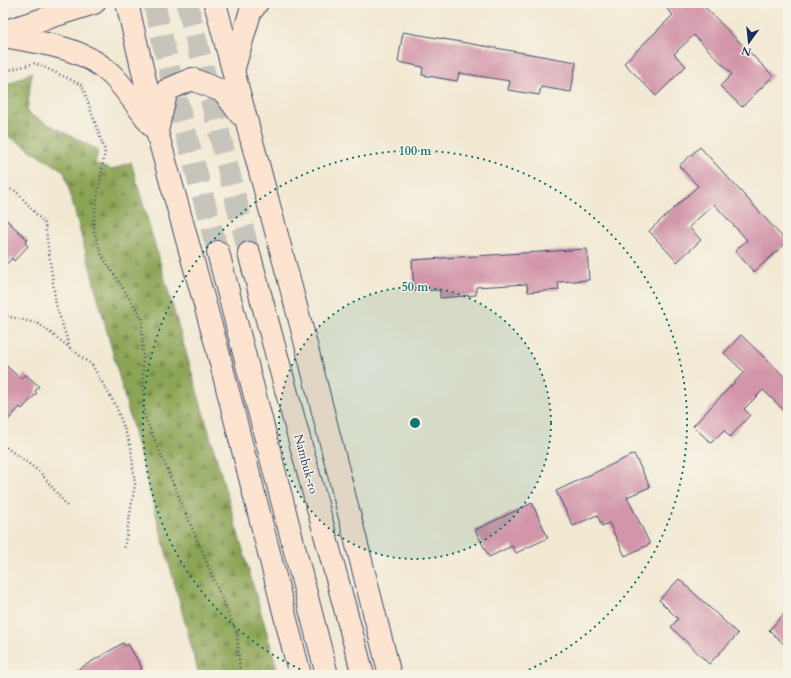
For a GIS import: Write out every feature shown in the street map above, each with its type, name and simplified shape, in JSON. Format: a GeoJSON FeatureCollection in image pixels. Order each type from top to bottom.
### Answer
{"type":"FeatureCollection","features":[{"type":"Feature","properties":{"kind":"main road"},"geometry":{"type":"LineString","coordinates":[[3,32],[94,3]]}},
{"type":"Feature","properties":{"kind":"main road"},"geometry":{"type":"LineString","coordinates":[[127,3],[157,132],[216,344],[300,675]]}},
{"type":"Feature","properties":{"kind":"main road"},"geometry":{"type":"LineString","coordinates":[[215,3],[301,325],[390,675]]}},
{"type":"Feature","properties":{"kind":"main road"},"geometry":{"type":"LineString","coordinates":[[233,71],[250,13],[257,3]]}},
{"type":"Feature","properties":{"kind":"main road"},"geometry":{"type":"LineString","coordinates":[[3,36],[66,48],[91,59],[114,77],[157,132]]}},
{"type":"Feature","properties":{"kind":"main road"},"geometry":{"type":"LineString","coordinates":[[157,132],[167,90],[192,79],[224,92],[247,123]]}},
{"type":"Feature","properties":{"kind":"main road"},"geometry":{"type":"LineString","coordinates":[[218,252],[327,675]]}},
{"type":"Feature","properties":{"kind":"main road","name":"Nambuk-ro"},"geometry":{"type":"LineString","coordinates":[[249,253],[363,675]]}},
{"type":"Feature","properties":{"kind":"path"},"geometry":{"type":"LineString","coordinates":[[3,72],[34,63],[82,84],[105,150],[94,217],[94,231],[101,254],[142,318],[144,415],[237,634],[240,675]]}},
{"type":"Feature","properties":{"kind":"path"},"geometry":{"type":"LineString","coordinates":[[3,187],[16,191],[45,224],[56,305],[70,348]]}},
{"type":"Feature","properties":{"kind":"path"},"geometry":{"type":"LineString","coordinates":[[3,314],[39,324],[92,365],[116,406],[131,447],[135,484],[124,550]]}},
{"type":"Feature","properties":{"kind":"path"},"geometry":{"type":"LineString","coordinates":[[3,445],[40,472],[68,507]]}},
{"type":"Feature","properties":{"kind":"green space"},"geometry":{"type":"Polygon","coordinates":[[[32,72],[27,113],[98,150],[95,164],[112,170],[131,162],[279,675],[199,675],[64,171],[3,133],[3,87],[32,72]]]}},
{"type":"Feature","properties":{"kind":"building"},"geometry":{"type":"Polygon","coordinates":[[[661,3],[701,3],[773,76],[742,107],[720,86],[732,74],[694,35],[674,54],[686,66],[656,96],[624,63],[673,15],[661,3]]]}},
{"type":"Feature","properties":{"kind":"building"},"geometry":{"type":"Polygon","coordinates":[[[403,32],[576,62],[571,92],[541,87],[539,95],[508,90],[510,81],[459,73],[457,81],[422,75],[423,67],[398,62],[403,32]]]}},
{"type":"Feature","properties":{"kind":"building"},"geometry":{"type":"Polygon","coordinates":[[[700,147],[787,242],[754,272],[735,251],[747,240],[714,204],[689,227],[701,240],[677,262],[649,231],[698,186],[679,166],[700,147]]]}},
{"type":"Feature","properties":{"kind":"building"},"geometry":{"type":"Polygon","coordinates":[[[3,217],[28,240],[25,243],[28,246],[14,261],[12,258],[3,268],[3,217]]]}},
{"type":"Feature","properties":{"kind":"building"},"geometry":{"type":"Polygon","coordinates":[[[587,249],[589,280],[558,282],[559,290],[528,292],[527,284],[476,287],[476,295],[440,298],[440,290],[414,291],[412,260],[587,249]]]}},
{"type":"Feature","properties":{"kind":"building"},"geometry":{"type":"Polygon","coordinates":[[[741,335],[788,380],[788,414],[763,390],[744,409],[750,415],[730,437],[724,430],[711,443],[693,426],[744,372],[724,353],[741,335]]]}},
{"type":"Feature","properties":{"kind":"building"},"geometry":{"type":"Polygon","coordinates":[[[3,363],[21,379],[25,374],[39,386],[35,391],[37,393],[22,409],[20,407],[3,425],[3,363]]]}},
{"type":"Feature","properties":{"kind":"building"},"geometry":{"type":"Polygon","coordinates":[[[634,454],[650,487],[627,497],[650,544],[625,556],[609,523],[602,526],[597,515],[573,526],[556,491],[634,454]]]}},
{"type":"Feature","properties":{"kind":"building"},"geometry":{"type":"Polygon","coordinates":[[[532,503],[548,538],[516,553],[512,546],[489,557],[475,530],[532,503]]]}},
{"type":"Feature","properties":{"kind":"building"},"geometry":{"type":"Polygon","coordinates":[[[679,579],[738,634],[709,664],[671,627],[678,619],[659,600],[679,579]]]}},
{"type":"Feature","properties":{"kind":"building"},"geometry":{"type":"Polygon","coordinates":[[[788,610],[788,648],[769,630],[788,610]]]}},
{"type":"Feature","properties":{"kind":"building"},"geometry":{"type":"Polygon","coordinates":[[[123,643],[125,646],[128,644],[142,668],[140,670],[143,675],[69,675],[123,643]]]}},
{"type":"Feature","properties":{"kind":"tunnel"},"geometry":{"type":"LineString","coordinates":[[154,3],[173,86],[218,252]]}},
{"type":"Feature","properties":{"kind":"tunnel"},"geometry":{"type":"LineString","coordinates":[[187,3],[249,253]]}}]}
